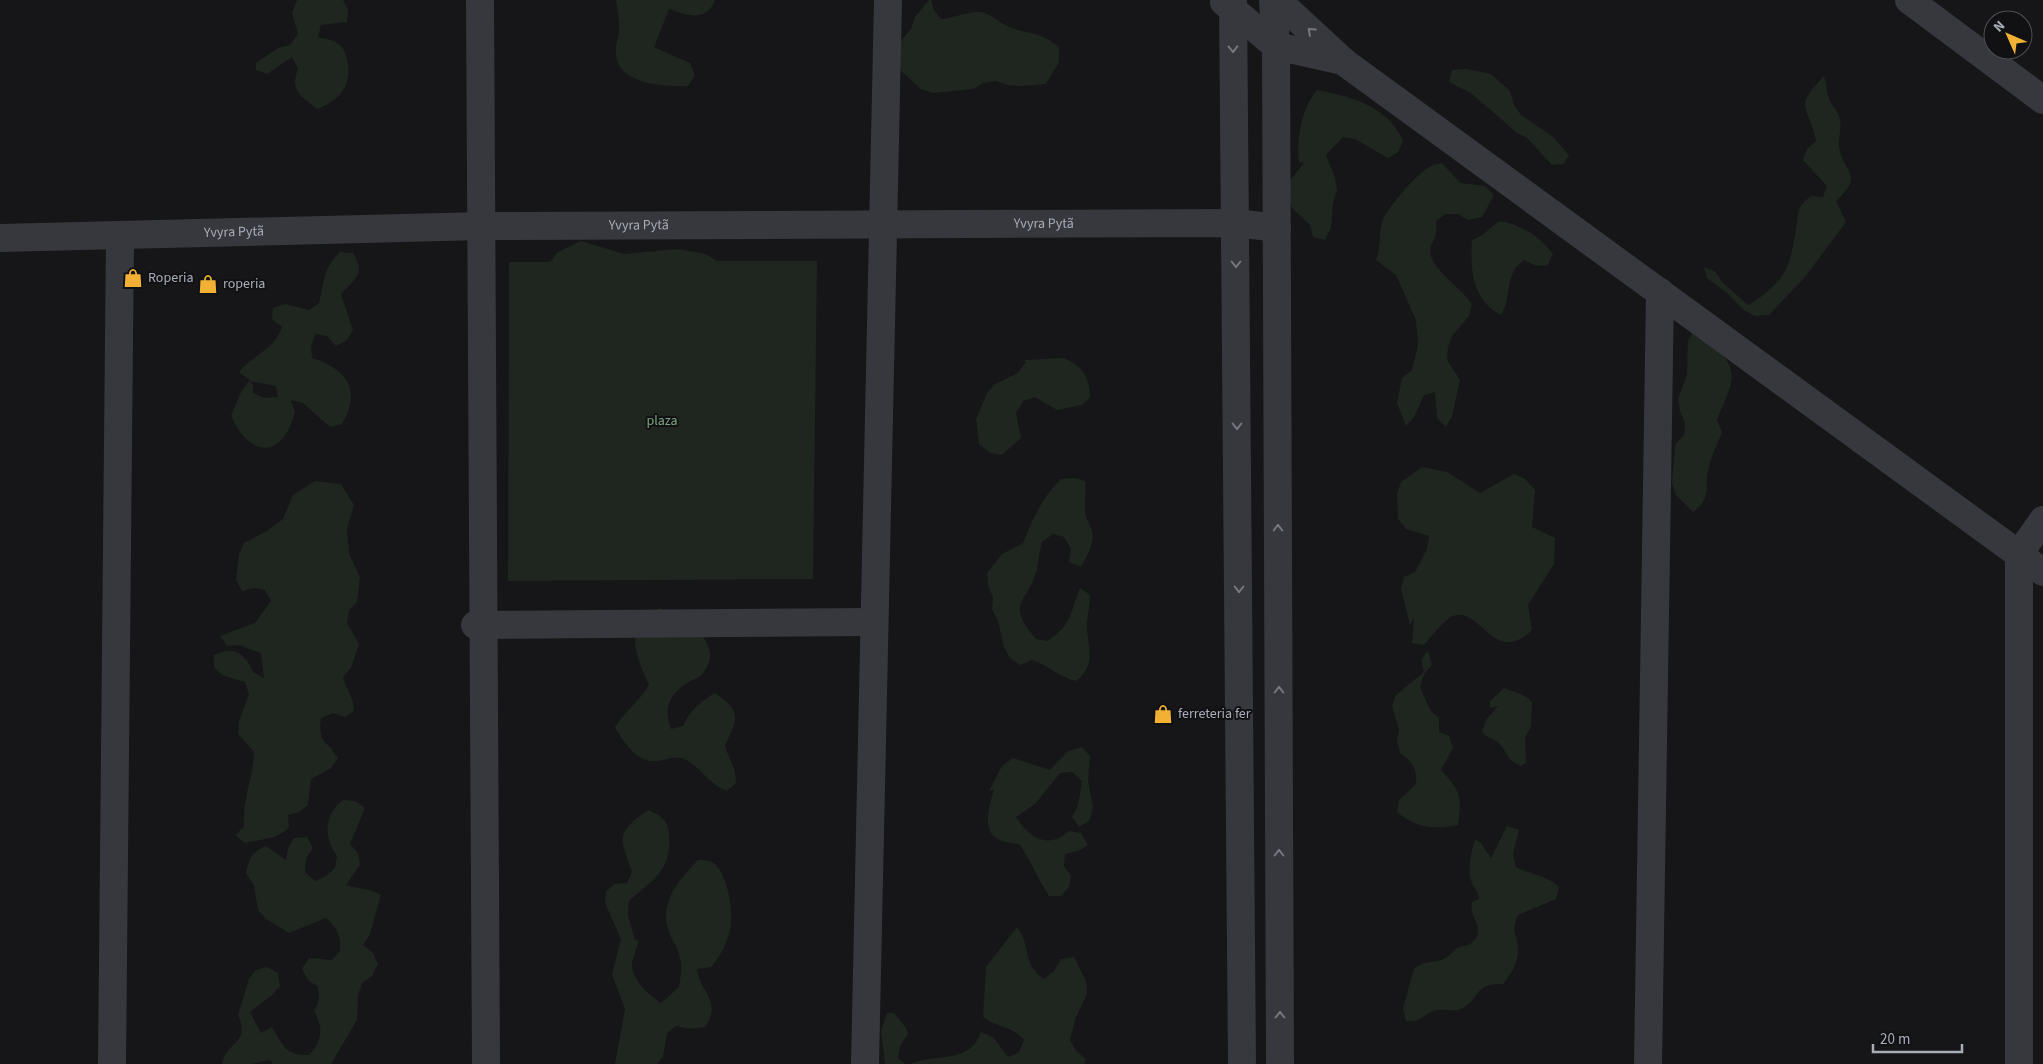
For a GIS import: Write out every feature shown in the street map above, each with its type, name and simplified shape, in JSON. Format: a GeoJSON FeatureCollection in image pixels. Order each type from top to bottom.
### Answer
{"type":"FeatureCollection","features":[{"type":"Feature","properties":{"kind":"street"},"geometry":{"type":"LineString","coordinates":[[480,0],[482,226],[480,625],[486,1064]]}},
{"type":"Feature","properties":{"kind":"street"},"geometry":{"type":"LineString","coordinates":[[865,1064],[888,0]]}},
{"type":"Feature","properties":{"kind":"street"},"geometry":{"type":"LineString","coordinates":[[1275,0],[1280,1064]]}},
{"type":"Feature","properties":{"kind":"street"},"geometry":{"type":"LineString","coordinates":[[1275,0],[1344,62],[2043,572]]}},
{"type":"Feature","properties":{"kind":"street"},"geometry":{"type":"LineString","coordinates":[[1908,0],[2043,100]]}},
{"type":"Feature","properties":{"kind":"street"},"geometry":{"type":"LineString","coordinates":[[1229,3],[1276,46],[1344,62]]}},
{"type":"Feature","properties":{"kind":"street"},"geometry":{"type":"LineString","coordinates":[[1229,3],[1236,223],[1242,1064]]}},
{"type":"Feature","properties":{"kind":"street","name":"Yvyra Pytã"},"geometry":{"type":"LineString","coordinates":[[0,238],[482,226],[1236,223],[1277,228]]}},
{"type":"Feature","properties":{"kind":"street"},"geometry":{"type":"LineString","coordinates":[[112,1064],[120,236]]}},
{"type":"Feature","properties":{"kind":"street"},"geometry":{"type":"LineString","coordinates":[[1648,1064],[1660,292]]}},
{"type":"Feature","properties":{"kind":"street"},"geometry":{"type":"LineString","coordinates":[[2019,1064],[2019,554],[2043,520]]}},
{"type":"Feature","properties":{"kind":"street"},"geometry":{"type":"LineString","coordinates":[[480,625],[874,622]]}},
{"type":"Feature","properties":{"kind":"green space"},"geometry":{"type":"Polygon","coordinates":[[[297,0],[343,0],[348,10],[347,22],[321,25],[318,37],[333,41],[341,46],[348,64],[348,72],[345,87],[337,98],[317,109],[301,96],[296,88],[298,68],[292,57],[267,74],[256,70],[256,63],[278,48],[290,45],[298,34],[292,13],[297,0]]]}},
{"type":"Feature","properties":{"kind":"green space"},"geometry":{"type":"Polygon","coordinates":[[[616,0],[715,0],[707,12],[701,15],[689,15],[669,9],[654,47],[690,63],[695,75],[688,86],[667,86],[644,82],[625,72],[619,65],[616,55],[619,19],[616,0]]]}},
{"type":"Feature","properties":{"kind":"green space"},"geometry":{"type":"Polygon","coordinates":[[[931,0],[934,10],[941,19],[981,12],[1007,26],[1041,36],[1059,47],[1059,62],[1046,84],[1021,86],[1008,85],[996,81],[983,83],[973,89],[933,93],[921,89],[902,72],[895,61],[896,46],[911,29],[915,17],[931,0]]]}},
{"type":"Feature","properties":{"kind":"green space"},"geometry":{"type":"Polygon","coordinates":[[[1466,69],[1491,74],[1510,91],[1514,105],[1521,115],[1552,136],[1569,155],[1564,164],[1552,165],[1527,138],[1516,132],[1471,93],[1449,82],[1452,70],[1466,69]]]}},
{"type":"Feature","properties":{"kind":"green space"},"geometry":{"type":"Polygon","coordinates":[[[1824,76],[1829,99],[1840,119],[1839,147],[1851,179],[1845,192],[1836,201],[1846,222],[1805,277],[1769,315],[1755,316],[1744,310],[1727,293],[1707,278],[1704,267],[1716,272],[1722,282],[1748,305],[1769,290],[1782,276],[1791,256],[1802,204],[1811,196],[1823,197],[1827,186],[1803,160],[1807,149],[1816,141],[1805,107],[1806,102],[1808,95],[1824,76]]]}},
{"type":"Feature","properties":{"kind":"green space"},"geometry":{"type":"Polygon","coordinates":[[[1317,90],[1355,100],[1378,111],[1388,119],[1403,141],[1398,152],[1388,158],[1355,139],[1343,137],[1326,155],[1335,178],[1337,190],[1333,203],[1331,228],[1325,240],[1313,237],[1310,225],[1292,208],[1287,196],[1288,183],[1304,163],[1299,162],[1299,134],[1307,105],[1317,90]]]}},
{"type":"Feature","properties":{"kind":"green space"},"geometry":{"type":"Polygon","coordinates":[[[1442,163],[1460,183],[1485,186],[1494,195],[1482,217],[1468,220],[1458,214],[1445,214],[1436,221],[1436,232],[1430,249],[1433,262],[1472,304],[1469,316],[1452,336],[1448,347],[1447,360],[1460,380],[1452,416],[1446,427],[1437,418],[1435,392],[1424,395],[1414,417],[1406,426],[1397,403],[1402,378],[1412,370],[1418,345],[1416,320],[1396,275],[1376,260],[1379,250],[1380,231],[1385,216],[1403,191],[1418,175],[1432,165],[1442,163]]]}},
{"type":"Feature","properties":{"kind":"green space"},"geometry":{"type":"Polygon","coordinates":[[[1500,221],[1516,225],[1530,232],[1553,254],[1547,266],[1535,265],[1524,260],[1515,268],[1510,280],[1506,304],[1501,315],[1491,309],[1479,293],[1473,273],[1471,251],[1472,240],[1480,237],[1500,221]]]}},
{"type":"Feature","properties":{"kind":"green space","name":"plaza"},"geometry":{"type":"Polygon","coordinates":[[[581,241],[624,254],[678,249],[706,254],[717,261],[817,261],[813,579],[508,581],[509,262],[550,262],[558,252],[581,241]]]}},
{"type":"Feature","properties":{"kind":"green space"},"geometry":{"type":"Polygon","coordinates":[[[340,252],[353,253],[359,266],[357,276],[341,294],[353,330],[347,340],[336,346],[327,336],[316,334],[311,345],[312,358],[334,368],[348,382],[351,391],[351,401],[348,412],[342,424],[330,427],[303,403],[291,400],[295,412],[290,427],[283,438],[266,448],[256,446],[247,440],[231,416],[241,392],[250,380],[239,372],[279,335],[282,327],[272,319],[273,308],[286,304],[309,310],[319,303],[327,270],[340,252]],[[250,381],[253,385],[253,393],[264,398],[278,397],[276,386],[250,381]]]}},
{"type":"Feature","properties":{"kind":"green space"},"geometry":{"type":"Polygon","coordinates":[[[1693,331],[1722,354],[1731,369],[1732,377],[1729,391],[1717,420],[1722,432],[1707,473],[1706,496],[1704,501],[1693,512],[1676,495],[1672,483],[1675,445],[1684,435],[1685,423],[1678,399],[1687,375],[1688,335],[1689,341],[1693,331]]]}},
{"type":"Feature","properties":{"kind":"green space"},"geometry":{"type":"Polygon","coordinates":[[[1064,358],[1076,365],[1084,373],[1090,390],[1090,397],[1082,405],[1057,410],[1035,397],[1023,401],[1016,413],[1021,438],[1002,455],[990,453],[979,444],[976,419],[987,393],[995,384],[1018,373],[1026,362],[1024,360],[1064,358]]]}},
{"type":"Feature","properties":{"kind":"green space"},"geometry":{"type":"Polygon","coordinates":[[[1422,467],[1447,472],[1480,493],[1514,474],[1525,479],[1535,490],[1532,527],[1555,538],[1554,564],[1528,605],[1532,630],[1518,640],[1506,642],[1496,638],[1468,617],[1459,615],[1448,619],[1424,645],[1412,643],[1414,618],[1410,625],[1401,589],[1404,577],[1415,572],[1427,549],[1429,536],[1406,529],[1398,519],[1397,494],[1401,482],[1422,467]]]}},
{"type":"Feature","properties":{"kind":"green space"},"geometry":{"type":"Polygon","coordinates":[[[1074,478],[1085,481],[1085,512],[1093,536],[1090,549],[1081,567],[1069,562],[1071,549],[1064,537],[1053,534],[1042,542],[1037,569],[1021,603],[1020,610],[1026,627],[1036,639],[1047,641],[1066,624],[1080,588],[1090,595],[1087,622],[1089,661],[1083,674],[1076,681],[1064,677],[1032,660],[1020,665],[1010,658],[1004,647],[998,621],[992,609],[993,597],[988,586],[987,573],[1002,554],[1023,543],[1039,509],[1061,479],[1074,478]]]}},
{"type":"Feature","properties":{"kind":"green space"},"geometry":{"type":"Polygon","coordinates":[[[315,481],[341,484],[354,505],[347,529],[349,554],[360,577],[357,602],[349,610],[347,623],[359,644],[351,668],[343,677],[353,702],[354,711],[345,717],[333,713],[321,718],[321,736],[325,743],[333,749],[331,749],[338,758],[331,768],[311,779],[308,805],[299,812],[288,815],[289,828],[284,832],[279,835],[245,843],[235,835],[244,827],[245,808],[254,752],[238,734],[239,721],[249,694],[245,682],[222,675],[214,667],[214,655],[227,651],[238,653],[250,665],[253,672],[264,678],[261,653],[239,645],[227,646],[220,636],[255,623],[271,601],[265,590],[254,588],[242,591],[236,580],[239,554],[244,543],[267,531],[283,519],[293,495],[315,481]]]}},
{"type":"Feature","properties":{"kind":"green space"},"geometry":{"type":"Polygon","coordinates":[[[659,608],[690,625],[706,642],[710,651],[709,662],[703,673],[678,690],[671,700],[668,716],[671,729],[683,726],[696,707],[715,693],[730,705],[735,716],[733,728],[725,745],[734,768],[736,783],[727,791],[716,785],[683,758],[650,761],[639,757],[625,743],[615,727],[649,685],[637,653],[636,633],[648,616],[659,608]]]}},
{"type":"Feature","properties":{"kind":"green space"},"geometry":{"type":"Polygon","coordinates":[[[1428,651],[1432,665],[1424,674],[1420,687],[1430,710],[1439,718],[1439,732],[1449,736],[1453,748],[1441,770],[1453,784],[1460,801],[1458,825],[1449,827],[1433,827],[1418,824],[1397,812],[1399,800],[1416,784],[1416,779],[1413,766],[1400,753],[1397,741],[1399,729],[1392,706],[1396,695],[1424,672],[1421,660],[1428,651]]]}},
{"type":"Feature","properties":{"kind":"green space"},"geometry":{"type":"Polygon","coordinates":[[[1504,688],[1523,695],[1532,702],[1531,726],[1525,738],[1526,763],[1521,766],[1510,759],[1499,743],[1482,732],[1486,720],[1498,706],[1490,708],[1490,701],[1504,688]]]}},
{"type":"Feature","properties":{"kind":"green space"},"geometry":{"type":"Polygon","coordinates":[[[1082,747],[1090,756],[1088,781],[1093,806],[1090,820],[1079,827],[1072,817],[1078,806],[1082,781],[1072,772],[1060,773],[1035,804],[1016,817],[1027,831],[1040,839],[1054,840],[1069,831],[1081,833],[1088,845],[1078,851],[1065,854],[1064,866],[1071,876],[1069,887],[1061,896],[1049,896],[1019,844],[997,839],[991,833],[988,827],[988,819],[994,789],[989,791],[1002,766],[1013,758],[1050,770],[1068,751],[1082,747]]]}},
{"type":"Feature","properties":{"kind":"green space"},"geometry":{"type":"Polygon","coordinates":[[[343,800],[355,801],[365,808],[350,844],[358,853],[360,865],[346,885],[381,895],[370,934],[363,945],[373,953],[378,964],[372,976],[362,983],[358,995],[357,1020],[331,1064],[273,1064],[270,1060],[251,1064],[222,1064],[224,1056],[242,1032],[238,1015],[249,979],[256,970],[267,967],[278,973],[280,986],[272,995],[250,1012],[261,1033],[272,1027],[282,1044],[295,1054],[309,1055],[317,1045],[320,1029],[314,1011],[319,1000],[318,987],[308,980],[302,969],[309,958],[332,960],[340,951],[338,933],[326,918],[289,933],[266,919],[258,910],[254,886],[246,873],[252,856],[261,848],[266,846],[286,860],[288,848],[294,838],[307,837],[313,848],[306,859],[305,872],[315,881],[326,876],[335,868],[337,856],[329,841],[329,819],[332,812],[343,800]]]}},
{"type":"Feature","properties":{"kind":"green space"},"geometry":{"type":"Polygon","coordinates":[[[648,810],[660,816],[667,825],[669,847],[664,866],[659,873],[629,901],[628,915],[635,940],[639,941],[632,967],[639,983],[661,1003],[679,987],[681,960],[670,935],[666,913],[668,903],[677,885],[698,860],[710,861],[721,873],[730,903],[730,930],[723,950],[711,967],[697,969],[702,985],[709,997],[712,1010],[705,1027],[690,1029],[676,1026],[667,1033],[663,1057],[657,1064],[615,1064],[625,1009],[612,974],[621,939],[605,903],[606,891],[615,884],[627,883],[632,872],[623,843],[623,836],[630,824],[648,810]]]}},
{"type":"Feature","properties":{"kind":"green space"},"geometry":{"type":"Polygon","coordinates":[[[1507,826],[1519,830],[1513,854],[1516,867],[1544,878],[1559,887],[1556,899],[1518,915],[1514,930],[1518,945],[1517,960],[1503,984],[1487,986],[1461,1009],[1437,1010],[1419,1020],[1406,1021],[1403,1008],[1414,969],[1423,963],[1445,958],[1458,948],[1469,945],[1478,934],[1472,902],[1479,899],[1479,896],[1470,875],[1470,859],[1475,839],[1481,843],[1491,858],[1507,826]]]}},
{"type":"Feature","properties":{"kind":"green space"},"geometry":{"type":"Polygon","coordinates":[[[1017,927],[1022,934],[1032,967],[1044,979],[1054,971],[1061,959],[1074,957],[1086,981],[1087,994],[1076,1017],[1070,1040],[1076,1051],[1086,1059],[1084,1064],[910,1064],[961,1053],[969,1049],[976,1042],[981,1032],[993,1037],[1008,1057],[1019,1052],[1024,1040],[1020,1035],[983,1017],[986,967],[1017,927]]]}},
{"type":"Feature","properties":{"kind":"green space"},"geometry":{"type":"Polygon","coordinates":[[[887,1013],[894,1013],[906,1028],[908,1034],[900,1046],[898,1058],[905,1064],[885,1064],[881,1031],[887,1013]]]}},
{"type":"Feature","properties":{"kind":"place","name":"Roperia"},"geometry":{"type":"Point","coordinates":[133,278]}},
{"type":"Feature","properties":{"kind":"place","name":"roperia"},"geometry":{"type":"Point","coordinates":[208,284]}},
{"type":"Feature","properties":{"kind":"place","name":"ferreteria fer"},"geometry":{"type":"Point","coordinates":[1163,714]}}]}
